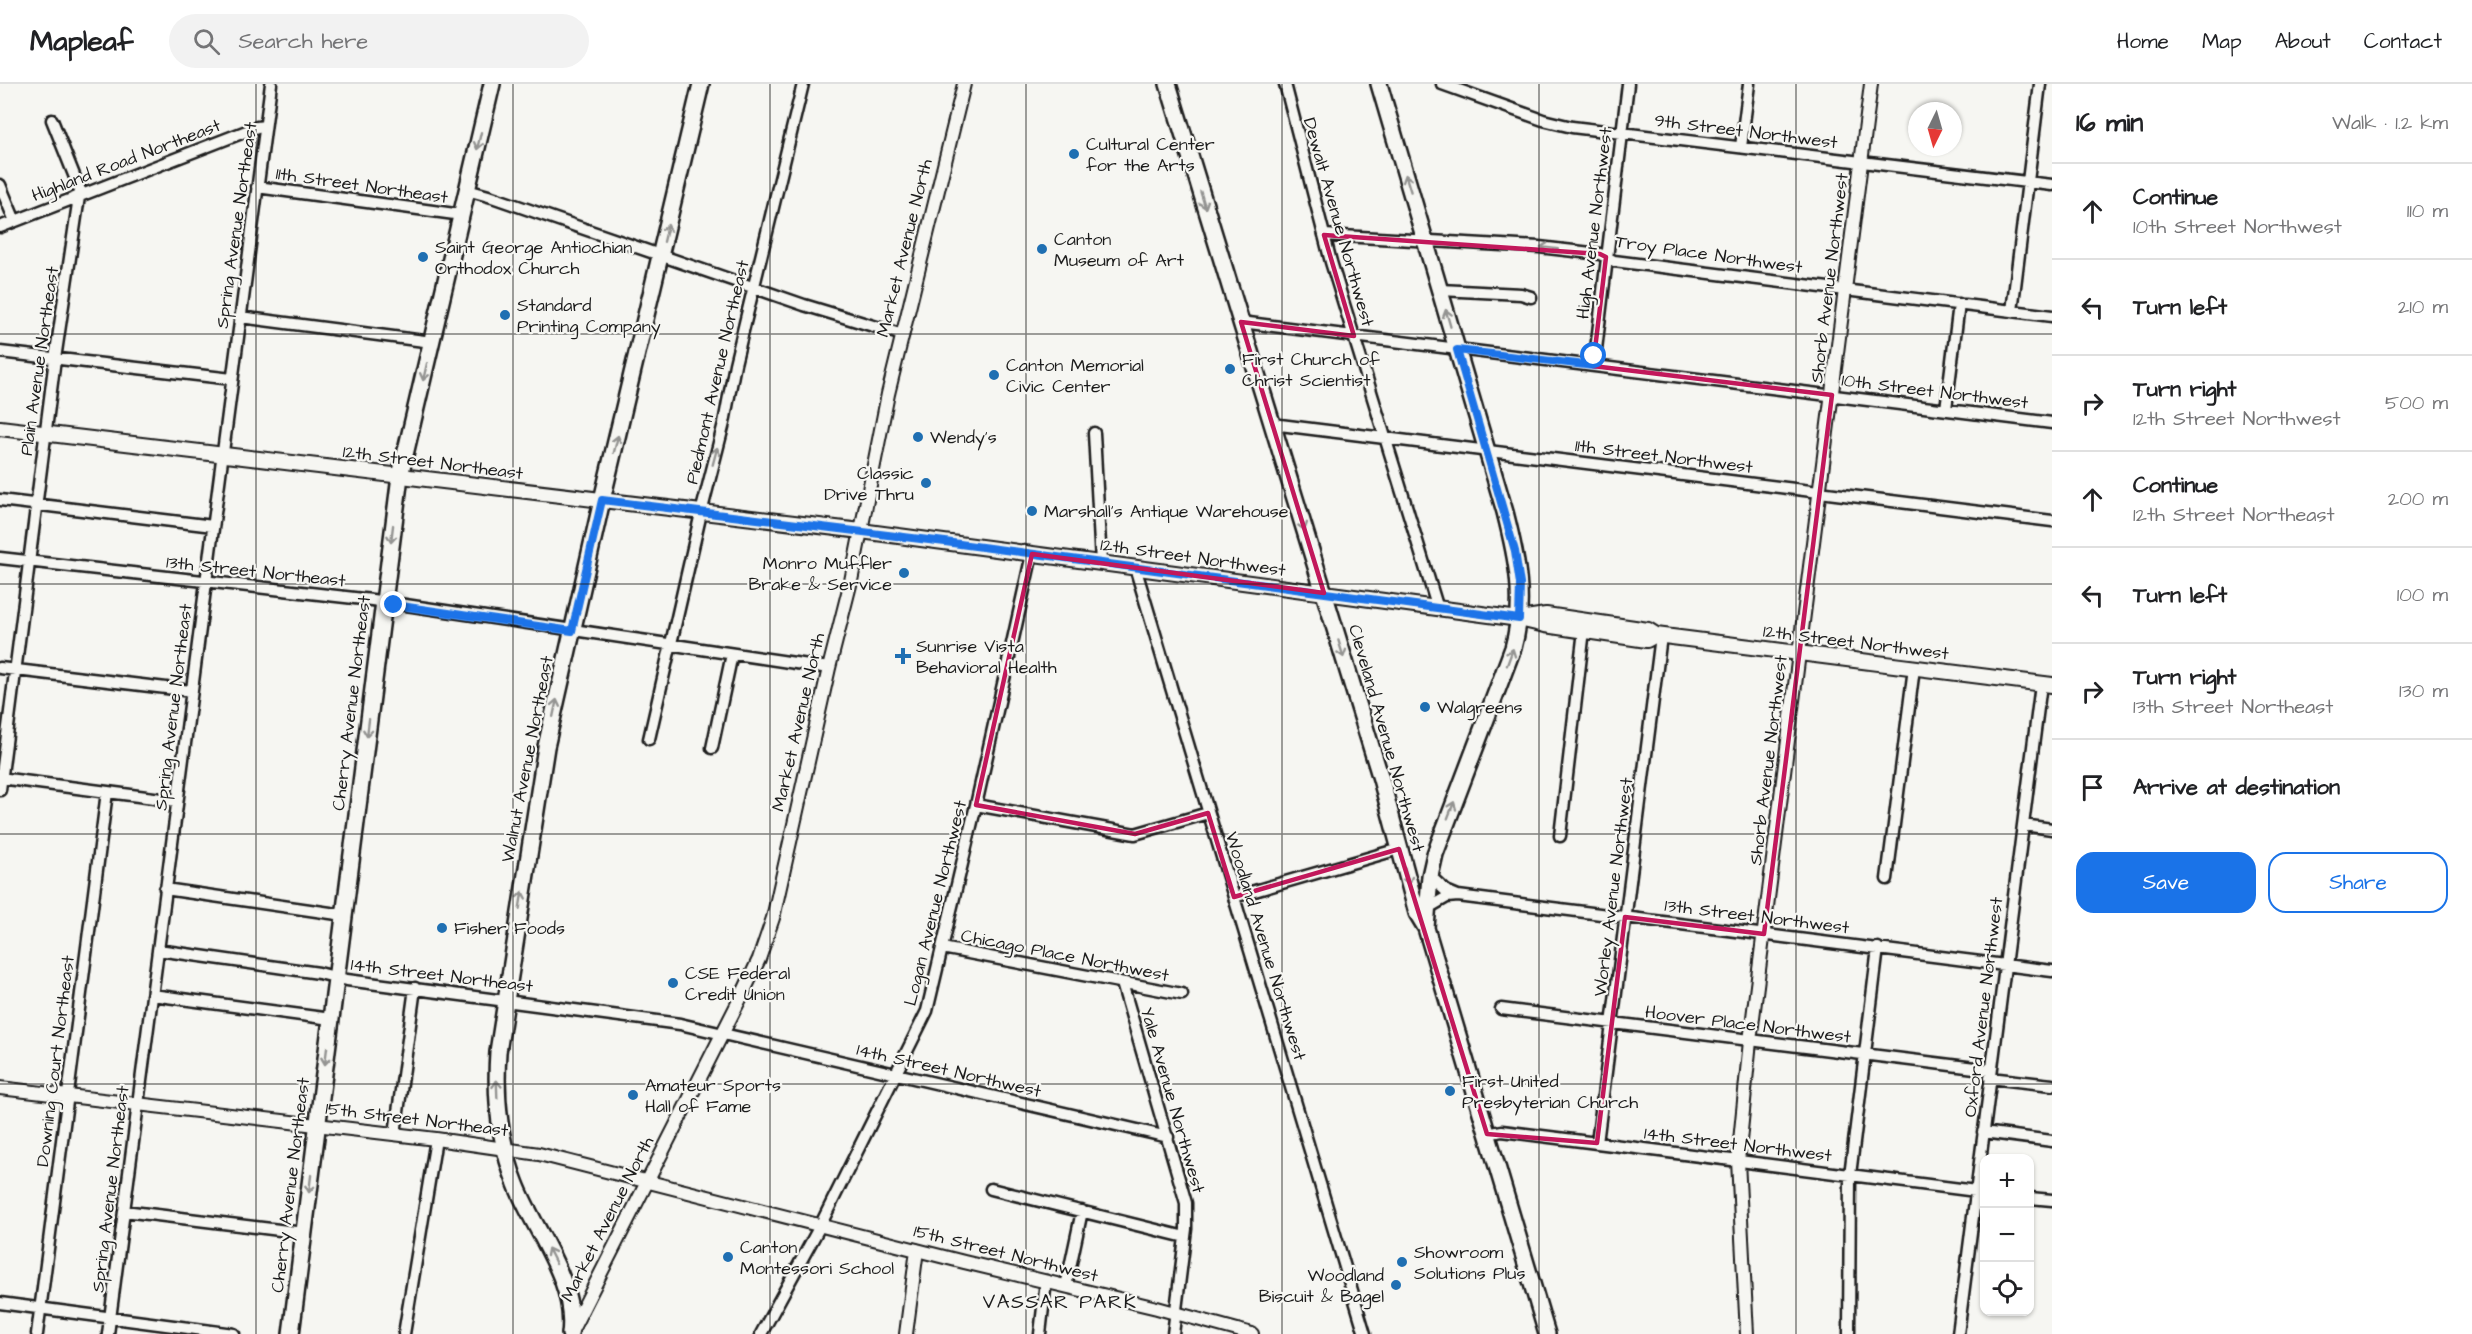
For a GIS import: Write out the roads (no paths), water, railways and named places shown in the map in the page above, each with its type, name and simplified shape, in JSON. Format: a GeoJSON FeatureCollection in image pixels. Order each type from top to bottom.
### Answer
{"type":"FeatureCollection","features":[{"type":"Feature","properties":{"kind":"main road","name":"Cherry Avenue Northeast"},"geometry":{"type":"LineString","coordinates":[[291,1334],[400,476],[492,84]]}},
{"type":"Feature","properties":{"kind":"main road","name":"Walnut Avenue Northeast"},"geometry":{"type":"LineString","coordinates":[[571,1333],[568,1302],[560,1273],[526,1209],[509,1167],[499,1113],[497,1072],[505,1000],[536,800],[602,500],[701,84]]}},
{"type":"Feature","properties":{"kind":"main road","name":"Cleveland Avenue Northwest"},"geometry":{"type":"LineString","coordinates":[[1168,84],[1381,779],[1418,913],[1426,928],[1547,1334]]}},
{"type":"Feature","properties":{"kind":"main road"},"geometry":{"type":"LineString","coordinates":[[1379,84],[1487,450],[1519,570],[1519,619],[1513,648],[1441,835],[1430,876],[1426,928]]}},
{"type":"Feature","properties":{"kind":"main road","name":"12th Street Northeast"},"geometry":{"type":"LineString","coordinates":[[0,428],[861,531]]}},
{"type":"Feature","properties":{"kind":"main road","name":"12th Street Northwest"},"geometry":{"type":"LineString","coordinates":[[861,531],[1519,619],[1647,640],[1658,635]]}},
{"type":"Feature","properties":{"kind":"main road","name":"12th Street Northwest"},"geometry":{"type":"LineString","coordinates":[[1519,619],[1546,615],[1648,630],[1658,635],[2047,685]]}},
{"type":"Feature","properties":{"kind":"street","name":"Spring Avenue Northeast"},"geometry":{"type":"LineString","coordinates":[[108,1334],[271,84]]}},
{"type":"Feature","properties":{"kind":"street","name":"Piedmont Avenue Northeast"},"geometry":{"type":"LineString","coordinates":[[649,739],[724,423],[735,364],[803,84]]}},
{"type":"Feature","properties":{"kind":"street","name":"Market Avenue North"},"geometry":{"type":"LineString","coordinates":[[571,1333],[723,1033],[759,959],[773,918],[829,668],[847,600],[888,394],[964,84]]}},
{"type":"Feature","properties":{"kind":"street","name":"Dewalt Avenue Northwest"},"geometry":{"type":"LineString","coordinates":[[1285,84],[1324,235],[1438,609]]}},
{"type":"Feature","properties":{"kind":"street","name":"9th Street Northwest"},"geometry":{"type":"LineString","coordinates":[[1442,84],[1456,86],[1555,123],[2052,185]]}},
{"type":"Feature","properties":{"kind":"street","name":"High Avenue Northwest"},"geometry":{"type":"LineString","coordinates":[[1594,366],[1628,84]]}},
{"type":"Feature","properties":{"kind":"street"},"geometry":{"type":"LineString","coordinates":[[1741,147],[1749,84]]}},
{"type":"Feature","properties":{"kind":"street","name":"Shorb Avenue Northwest"},"geometry":{"type":"LineString","coordinates":[[1747,1334],[1738,1161],[1750,1041],[1871,84]]}},
{"type":"Feature","properties":{"kind":"street"},"geometry":{"type":"LineString","coordinates":[[2012,311],[2040,84]]}},
{"type":"Feature","properties":{"kind":"street","name":"Plain Avenue Northeast"},"geometry":{"type":"LineString","coordinates":[[0,782],[55,359],[80,190],[52,120]]}},
{"type":"Feature","properties":{"kind":"street","name":"Highland Road Northeast"},"geometry":{"type":"LineString","coordinates":[[0,227],[257,127],[265,126]]}},
{"type":"Feature","properties":{"kind":"street"},"geometry":{"type":"LineString","coordinates":[[0,185],[15,221]]}},
{"type":"Feature","properties":{"kind":"street","name":"11th Street Northeast"},"geometry":{"type":"LineString","coordinates":[[257,187],[462,215]]}},
{"type":"Feature","properties":{"kind":"street","name":"11th Street Northeast"},"geometry":{"type":"LineString","coordinates":[[467,190],[492,196],[754,288],[903,335]]}},
{"type":"Feature","properties":{"kind":"street","name":"Troy Place Northwest"},"geometry":{"type":"LineString","coordinates":[[1324,235],[1539,247],[1600,254],[1614,261],[2052,316]]}},
{"type":"Feature","properties":{"kind":"street"},"geometry":{"type":"LineString","coordinates":[[1440,290],[1521,294],[1531,297]]}},
{"type":"Feature","properties":{"kind":"street"},"geometry":{"type":"LineString","coordinates":[[1946,409],[1959,304]]}},
{"type":"Feature","properties":{"kind":"street"},"geometry":{"type":"LineString","coordinates":[[240,317],[432,342]]}},
{"type":"Feature","properties":{"kind":"street","name":"10th Street Northwest"},"geometry":{"type":"LineString","coordinates":[[1241,322],[2052,423]]}},
{"type":"Feature","properties":{"kind":"street"},"geometry":{"type":"LineString","coordinates":[[0,352],[232,379]]}},
{"type":"Feature","properties":{"kind":"street","name":"11th Street Northwest"},"geometry":{"type":"LineString","coordinates":[[1272,424],[2052,521]]}},
{"type":"Feature","properties":{"kind":"street"},"geometry":{"type":"LineString","coordinates":[[1094,433],[1101,563]]}},
{"type":"Feature","properties":{"kind":"street"},"geometry":{"type":"LineString","coordinates":[[0,500],[213,526]]}},
{"type":"Feature","properties":{"kind":"street","name":"Logan Avenue Northwest"},"geometry":{"type":"LineString","coordinates":[[761,1334],[820,1226],[927,1011],[1032,554]]}},
{"type":"Feature","properties":{"kind":"street","name":"13th Street Northeast"},"geometry":{"type":"LineString","coordinates":[[0,558],[384,603],[829,668]]}},
{"type":"Feature","properties":{"kind":"street","name":"Woodland Avenue Northwest"},"geometry":{"type":"LineString","coordinates":[[1135,567],[1365,1334]]}},
{"type":"Feature","properties":{"kind":"street"},"geometry":{"type":"LineString","coordinates":[[1560,836],[1584,630]]}},
{"type":"Feature","properties":{"kind":"street","name":"Worley Avenue Northwest"},"geometry":{"type":"LineString","coordinates":[[1597,1143],[1658,635]]}},
{"type":"Feature","properties":{"kind":"street"},"geometry":{"type":"LineString","coordinates":[[712,748],[732,654]]}},
{"type":"Feature","properties":{"kind":"street"},"geometry":{"type":"LineString","coordinates":[[0,668],[191,691]]}},
{"type":"Feature","properties":{"kind":"street"},"geometry":{"type":"LineString","coordinates":[[1887,879],[1914,668]]}},
{"type":"Feature","properties":{"kind":"street","name":"Oxford Avenue Northwest"},"geometry":{"type":"LineString","coordinates":[[1982,1154],[1990,1074],[2023,825],[2047,685]]}},
{"type":"Feature","properties":{"kind":"street"},"geometry":{"type":"LineString","coordinates":[[0,782],[177,801]]}},
{"type":"Feature","properties":{"kind":"street","name":"Downing Court Northeast"},"geometry":{"type":"LineString","coordinates":[[37,1334],[107,792]]}},
{"type":"Feature","properties":{"kind":"street"},"geometry":{"type":"LineString","coordinates":[[976,805],[1135,834],[1208,813]]}},
{"type":"Feature","properties":{"kind":"street"},"geometry":{"type":"LineString","coordinates":[[2023,825],[2052,829]]}},
{"type":"Feature","properties":{"kind":"street"},"geometry":{"type":"LineString","coordinates":[[1234,897],[1399,849]]}},
{"type":"Feature","properties":{"kind":"street","name":"13th Street Northwest"},"geometry":{"type":"LineString","coordinates":[[1430,876],[1446,891],[1458,896]]}},
{"type":"Feature","properties":{"kind":"street"},"geometry":{"type":"LineString","coordinates":[[165,890],[344,915]]}},
{"type":"Feature","properties":{"kind":"street","name":"13th Street Northwest"},"geometry":{"type":"LineString","coordinates":[[1428,908],[1447,897],[1458,896],[2052,971]]}},
{"type":"Feature","properties":{"kind":"street","name":"Chicago Place Northwest"},"geometry":{"type":"LineString","coordinates":[[942,948],[1182,994]]}},
{"type":"Feature","properties":{"kind":"street"},"geometry":{"type":"LineString","coordinates":[[1850,1334],[1850,1175],[1878,948]]}},
{"type":"Feature","properties":{"kind":"street","name":"14th Street Northeast"},"geometry":{"type":"LineString","coordinates":[[158,950],[680,1024],[723,1033]]}},
{"type":"Feature","properties":{"kind":"street","name":"Yale Avenue Northwest"},"geometry":{"type":"LineString","coordinates":[[1122,982],[1186,1203],[1185,1237],[1173,1334]]}},
{"type":"Feature","properties":{"kind":"street"},"geometry":{"type":"LineString","coordinates":[[395,1134],[415,988]]}},
{"type":"Feature","properties":{"kind":"street"},"geometry":{"type":"LineString","coordinates":[[152,995],[331,1019]]}},
{"type":"Feature","properties":{"kind":"street","name":"Hoover Place Northwest"},"geometry":{"type":"LineString","coordinates":[[1501,1009],[1865,1054],[2052,1085]]}},
{"type":"Feature","properties":{"kind":"street","name":"14th Street Northwest"},"geometry":{"type":"LineString","coordinates":[[723,1033],[1168,1137]]}},
{"type":"Feature","properties":{"kind":"street","name":"15th Street Northeast"},"geometry":{"type":"LineString","coordinates":[[0,1088],[504,1147],[647,1182]]}},
{"type":"Feature","properties":{"kind":"street","name":"14th Street Northwest"},"geometry":{"type":"LineString","coordinates":[[1487,1134],[1502,1131],[1980,1192]]}},
{"type":"Feature","properties":{"kind":"street"},"geometry":{"type":"LineString","coordinates":[[1983,1132],[2052,1141]]}},
{"type":"Feature","properties":{"kind":"street"},"geometry":{"type":"LineString","coordinates":[[404,1334],[436,1139]]}},
{"type":"Feature","properties":{"kind":"street","name":"15th Street Northwest"},"geometry":{"type":"LineString","coordinates":[[647,1182],[1252,1334]]}},
{"type":"Feature","properties":{"kind":"street"},"geometry":{"type":"LineString","coordinates":[[991,1188],[1185,1237]]}},
{"type":"Feature","properties":{"kind":"street","name":"Oxford Avenue Northwest"},"geometry":{"type":"LineString","coordinates":[[1958,1334],[1980,1192]]}},
{"type":"Feature","properties":{"kind":"street"},"geometry":{"type":"LineString","coordinates":[[2034,1198],[2052,1200]]}},
{"type":"Feature","properties":{"kind":"street"},"geometry":{"type":"LineString","coordinates":[[124,1211],[304,1233]]}},
{"type":"Feature","properties":{"kind":"street"},"geometry":{"type":"LineString","coordinates":[[1066,1286],[1082,1211]]}},
{"type":"Feature","properties":{"kind":"street"},"geometry":{"type":"LineString","coordinates":[[906,1334],[916,1250]]}},
{"type":"Feature","properties":{"kind":"street"},"geometry":{"type":"LineString","coordinates":[[1040,1334],[1046,1281]]}},
{"type":"Feature","properties":{"kind":"street"},"geometry":{"type":"LineString","coordinates":[[0,1303],[196,1332],[234,1334]]}},
{"type":"Feature","properties":{"kind":"place","name":"Cultural Center for the Arts"},"geometry":{"type":"Point","coordinates":[1074,154]}},
{"type":"Feature","properties":{"kind":"place","name":"Canton Museum of Art"},"geometry":{"type":"Point","coordinates":[1042,249]}},
{"type":"Feature","properties":{"kind":"place","name":"Saint George Antiochian Orthodox Church"},"geometry":{"type":"Point","coordinates":[423,257]}},
{"type":"Feature","properties":{"kind":"place","name":"Standard Printing Company"},"geometry":{"type":"Point","coordinates":[505,315]}},
{"type":"Feature","properties":{"kind":"place","name":"First Church of Christ Scientist"},"geometry":{"type":"Point","coordinates":[1230,369]}},
{"type":"Feature","properties":{"kind":"place","name":"Canton Memorial Civic Center"},"geometry":{"type":"Point","coordinates":[994,375]}},
{"type":"Feature","properties":{"kind":"place","name":"Wendy's"},"geometry":{"type":"Point","coordinates":[918,437]}},
{"type":"Feature","properties":{"kind":"place","name":"Classic Drive Thru"},"geometry":{"type":"Point","coordinates":[926,483]}},
{"type":"Feature","properties":{"kind":"place","name":"Marshall's Antique Warehouse"},"geometry":{"type":"Point","coordinates":[1032,511]}},
{"type":"Feature","properties":{"kind":"place","name":"Monro Muffler Brake & Service"},"geometry":{"type":"Point","coordinates":[904,573]}},
{"type":"Feature","properties":{"kind":"place","name":"Sunrise Vista Behavioral Health"},"geometry":{"type":"Point","coordinates":[903,656]}},
{"type":"Feature","properties":{"kind":"place","name":"Walgreens"},"geometry":{"type":"Point","coordinates":[1425,707]}},
{"type":"Feature","properties":{"kind":"place","name":"Fisher Foods"},"geometry":{"type":"Point","coordinates":[442,928]}},
{"type":"Feature","properties":{"kind":"place","name":"CSE Federal Credit Union"},"geometry":{"type":"Point","coordinates":[673,983]}},
{"type":"Feature","properties":{"kind":"place","name":"First United Presbyterian Church"},"geometry":{"type":"Point","coordinates":[1450,1091]}},
{"type":"Feature","properties":{"kind":"place","name":"Amateur Sports Hall of Fame"},"geometry":{"type":"Point","coordinates":[633,1095]}},
{"type":"Feature","properties":{"kind":"place","name":"Canton Montessori School"},"geometry":{"type":"Point","coordinates":[728,1257]}},
{"type":"Feature","properties":{"kind":"place","name":"Showroom Solutions Plus"},"geometry":{"type":"Point","coordinates":[1402,1262]}},
{"type":"Feature","properties":{"kind":"place","name":"Woodland Biscuit & Bagel"},"geometry":{"type":"Point","coordinates":[1396,1285]}},
{"type":"Feature","properties":{"kind":"district","name":"VASSAR PARK"},"geometry":{"type":"Point","coordinates":[1060,1301]}}]}
